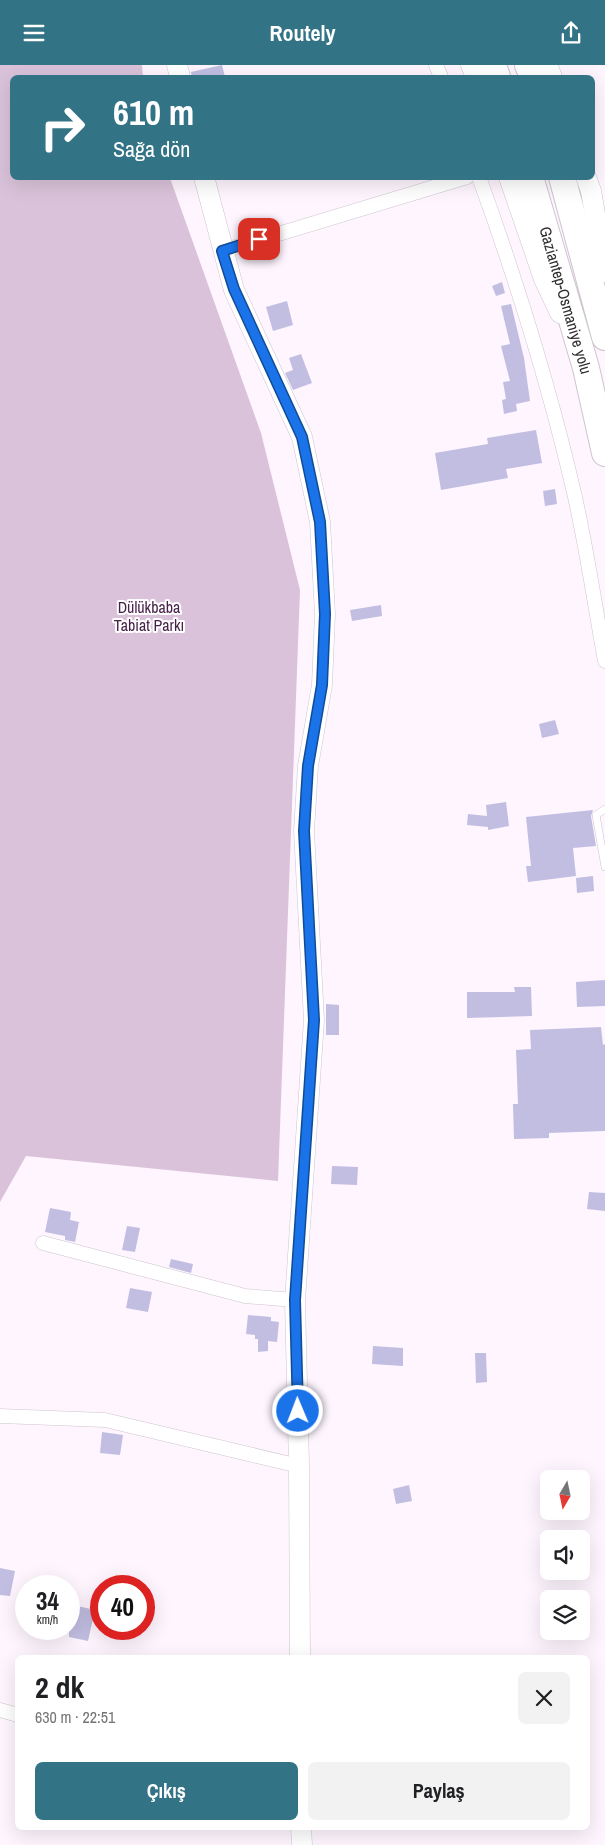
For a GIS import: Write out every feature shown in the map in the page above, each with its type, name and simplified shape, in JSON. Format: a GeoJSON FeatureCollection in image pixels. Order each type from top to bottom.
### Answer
{"type":"FeatureCollection","features":[{"type":"Feature","properties":{"kind":"highway","name":"Gaziantep-Osmaniye yolu"},"geometry":{"type":"LineString","coordinates":[[531,180],[586,368],[605,453]]}},
{"type":"Feature","properties":{"kind":"highway","name":"Gaziantep-Osmaniye yolu"},"geometry":{"type":"LineString","coordinates":[[563,180],[605,337]]}},
{"type":"Feature","properties":{"kind":"street"},"geometry":{"type":"LineString","coordinates":[[205,180],[222,251],[234,289],[302,437],[320,522],[325,614],[322,685],[308,766],[304,831],[314,1020],[295,1300],[300,1466],[300,1655]]}},
{"type":"Feature","properties":{"kind":"street"},"geometry":{"type":"LineString","coordinates":[[222,251],[457,180]]}},
{"type":"Feature","properties":{"kind":"street"},"geometry":{"type":"LineString","coordinates":[[480,180],[511,264],[565,459],[575,498],[605,661]]}},
{"type":"Feature","properties":{"kind":"street"},"geometry":{"type":"LineString","coordinates":[[510,180],[544,279],[586,368]]}},
{"type":"Feature","properties":{"kind":"street"},"geometry":{"type":"LineString","coordinates":[[587,180],[591,191],[605,272]]}},
{"type":"Feature","properties":{"kind":"street"},"geometry":{"type":"LineString","coordinates":[[43,1243],[245,1296],[295,1300]]}},
{"type":"Feature","properties":{"kind":"street"},"geometry":{"type":"LineString","coordinates":[[0,1416],[105,1420],[300,1466]]}},
{"type":"Feature","properties":{"kind":"street"},"geometry":{"type":"LineString","coordinates":[[0,1711],[15,1714]]}},
{"type":"Feature","properties":{"kind":"street"},"geometry":{"type":"LineString","coordinates":[[301,1830],[302,1845]]}},
{"type":"Feature","properties":{"kind":"lane"},"geometry":{"type":"LineString","coordinates":[[605,809],[596,815],[605,867]]}},
{"type":"Feature","properties":{"kind":"green space","name":"Dülükbaba Tabiat Parkı"},"geometry":{"type":"Polygon","coordinates":[[[0,65],[142,65],[143,75],[10,75],[10,180],[171,180],[261,433],[300,590],[278,1181],[26,1156],[0,1202],[0,65]]]}},
{"type":"Feature","properties":{"kind":"building"},"geometry":{"type":"Polygon","coordinates":[[[222,65],[224,75],[192,75],[191,72],[222,65]]]}},
{"type":"Feature","properties":{"kind":"building"},"geometry":{"type":"Polygon","coordinates":[[[502,282],[505,293],[496,296],[492,286],[502,282]]]}},
{"type":"Feature","properties":{"kind":"building"},"geometry":{"type":"Polygon","coordinates":[[[287,301],[293,325],[273,331],[266,307],[287,301]]]}},
{"type":"Feature","properties":{"kind":"building"},"geometry":{"type":"Polygon","coordinates":[[[511,304],[524,358],[530,401],[516,404],[517,411],[504,414],[502,400],[506,399],[503,382],[510,381],[501,346],[510,344],[501,306],[511,304]]]}},
{"type":"Feature","properties":{"kind":"building"},"geometry":{"type":"Polygon","coordinates":[[[301,354],[312,383],[293,390],[285,373],[293,370],[289,358],[301,354]]]}},
{"type":"Feature","properties":{"kind":"building"},"geometry":{"type":"Polygon","coordinates":[[[536,430],[542,463],[506,469],[508,478],[441,490],[435,453],[488,444],[487,438],[536,430]]]}},
{"type":"Feature","properties":{"kind":"building"},"geometry":{"type":"Polygon","coordinates":[[[555,489],[557,504],[545,506],[543,491],[555,489]]]}},
{"type":"Feature","properties":{"kind":"building"},"geometry":{"type":"Polygon","coordinates":[[[381,605],[382,616],[352,621],[350,610],[381,605]]]}},
{"type":"Feature","properties":{"kind":"building"},"geometry":{"type":"Polygon","coordinates":[[[555,720],[559,734],[542,738],[539,724],[555,720]]]}},
{"type":"Feature","properties":{"kind":"building"},"geometry":{"type":"Polygon","coordinates":[[[506,802],[509,826],[488,830],[488,827],[467,825],[468,814],[487,816],[486,805],[506,802]]]}},
{"type":"Feature","properties":{"kind":"building"},"geometry":{"type":"Polygon","coordinates":[[[593,810],[591,816],[596,846],[573,848],[576,876],[528,882],[526,866],[531,866],[526,817],[593,810]]]}},
{"type":"Feature","properties":{"kind":"building"},"geometry":{"type":"Polygon","coordinates":[[[593,876],[594,891],[577,893],[576,878],[593,876]]]}},
{"type":"Feature","properties":{"kind":"building"},"geometry":{"type":"Polygon","coordinates":[[[605,980],[605,1006],[577,1007],[576,982],[605,980]]]}},
{"type":"Feature","properties":{"kind":"building"},"geometry":{"type":"Polygon","coordinates":[[[514,987],[531,987],[532,1016],[467,1018],[467,992],[515,992],[514,987]]]}},
{"type":"Feature","properties":{"kind":"building"},"geometry":{"type":"Polygon","coordinates":[[[326,1004],[339,1005],[339,1035],[326,1035],[326,1004]]]}},
{"type":"Feature","properties":{"kind":"building"},"geometry":{"type":"Polygon","coordinates":[[[601,1027],[603,1045],[605,1044],[605,1131],[549,1133],[549,1138],[514,1139],[513,1104],[518,1104],[516,1050],[531,1049],[530,1030],[601,1027]]]}},
{"type":"Feature","properties":{"kind":"building"},"geometry":{"type":"Polygon","coordinates":[[[332,1166],[358,1167],[357,1185],[331,1184],[332,1166]]]}},
{"type":"Feature","properties":{"kind":"building"},"geometry":{"type":"Polygon","coordinates":[[[589,1192],[605,1193],[605,1211],[587,1209],[589,1192]]]}},
{"type":"Feature","properties":{"kind":"building"},"geometry":{"type":"Polygon","coordinates":[[[50,1208],[71,1212],[70,1220],[79,1222],[75,1242],[65,1240],[65,1236],[45,1232],[50,1208]]]}},
{"type":"Feature","properties":{"kind":"building"},"geometry":{"type":"Polygon","coordinates":[[[127,1226],[140,1228],[135,1252],[122,1250],[127,1226]]]}},
{"type":"Feature","properties":{"kind":"building"},"geometry":{"type":"Polygon","coordinates":[[[171,1259],[193,1264],[191,1273],[169,1267],[171,1259]]]}},
{"type":"Feature","properties":{"kind":"building"},"geometry":{"type":"Polygon","coordinates":[[[130,1288],[152,1292],[148,1312],[126,1308],[130,1288]]]}},
{"type":"Feature","properties":{"kind":"building"},"geometry":{"type":"Polygon","coordinates":[[[248,1315],[271,1317],[271,1321],[279,1322],[277,1342],[268,1341],[268,1351],[258,1352],[258,1339],[255,1339],[255,1335],[246,1334],[248,1315]]]}},
{"type":"Feature","properties":{"kind":"building"},"geometry":{"type":"Polygon","coordinates":[[[373,1346],[403,1348],[403,1366],[372,1364],[373,1346]]]}},
{"type":"Feature","properties":{"kind":"building"},"geometry":{"type":"Polygon","coordinates":[[[475,1353],[486,1353],[487,1382],[476,1383],[475,1353]]]}},
{"type":"Feature","properties":{"kind":"building"},"geometry":{"type":"Polygon","coordinates":[[[102,1432],[123,1435],[120,1455],[100,1453],[102,1432]]]}},
{"type":"Feature","properties":{"kind":"building"},"geometry":{"type":"Polygon","coordinates":[[[409,1485],[412,1501],[396,1504],[393,1489],[409,1485]]]}},
{"type":"Feature","properties":{"kind":"building"},"geometry":{"type":"Polygon","coordinates":[[[0,1568],[15,1571],[10,1596],[0,1595],[0,1568]]]}},
{"type":"Feature","properties":{"kind":"building"},"geometry":{"type":"Polygon","coordinates":[[[80,1607],[90,1609],[88,1641],[80,1639],[80,1607]]]}},
{"type":"Feature","properties":{"kind":"route"},"geometry":{"type":"LineString","coordinates":[[259,239],[222,251],[234,289],[302,437],[320,522],[325,614],[322,685],[308,766],[304,831],[314,1020],[295,1300],[298,1411]]}}]}
